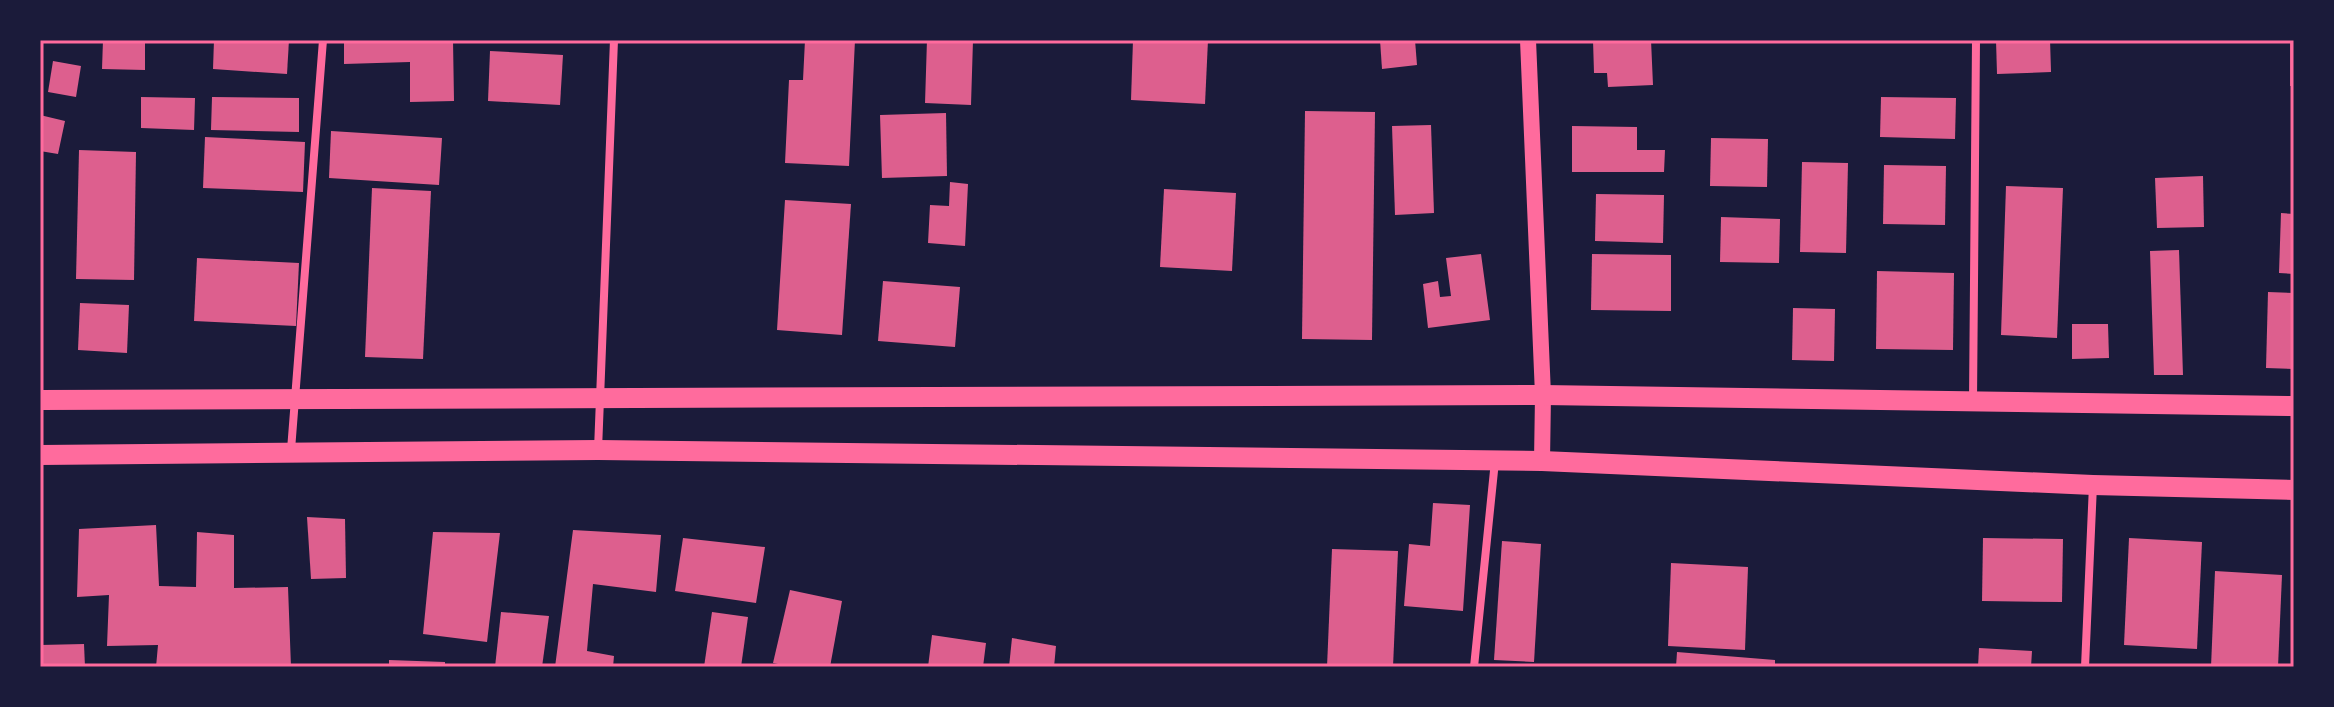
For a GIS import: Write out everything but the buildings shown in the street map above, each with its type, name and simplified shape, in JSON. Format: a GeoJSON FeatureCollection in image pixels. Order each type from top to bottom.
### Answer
{"type":"FeatureCollection","features":[{"type":"Feature","properties":{"kind":"main road"},"geometry":{"type":"LineString","coordinates":[[1528,40],[1543,395],[1542,461]]}},
{"type":"Feature","properties":{"kind":"main road"},"geometry":{"type":"LineString","coordinates":[[40,400],[1543,395],[2294,406]]}},
{"type":"Feature","properties":{"kind":"main road"},"geometry":{"type":"LineString","coordinates":[[40,455],[598,450],[1495,460],[2093,485],[2294,490]]}},
{"type":"Feature","properties":{"kind":"street"},"geometry":{"type":"LineString","coordinates":[[291,453],[323,40]]}},
{"type":"Feature","properties":{"kind":"street"},"geometry":{"type":"LineString","coordinates":[[598,450],[614,40]]}},
{"type":"Feature","properties":{"kind":"street"},"geometry":{"type":"LineString","coordinates":[[1973,403],[1976,40]]}},
{"type":"Feature","properties":{"kind":"street"},"geometry":{"type":"LineString","coordinates":[[1474,667],[1495,460]]}},
{"type":"Feature","properties":{"kind":"street"},"geometry":{"type":"LineString","coordinates":[[2085,667],[2093,485]]}}]}
